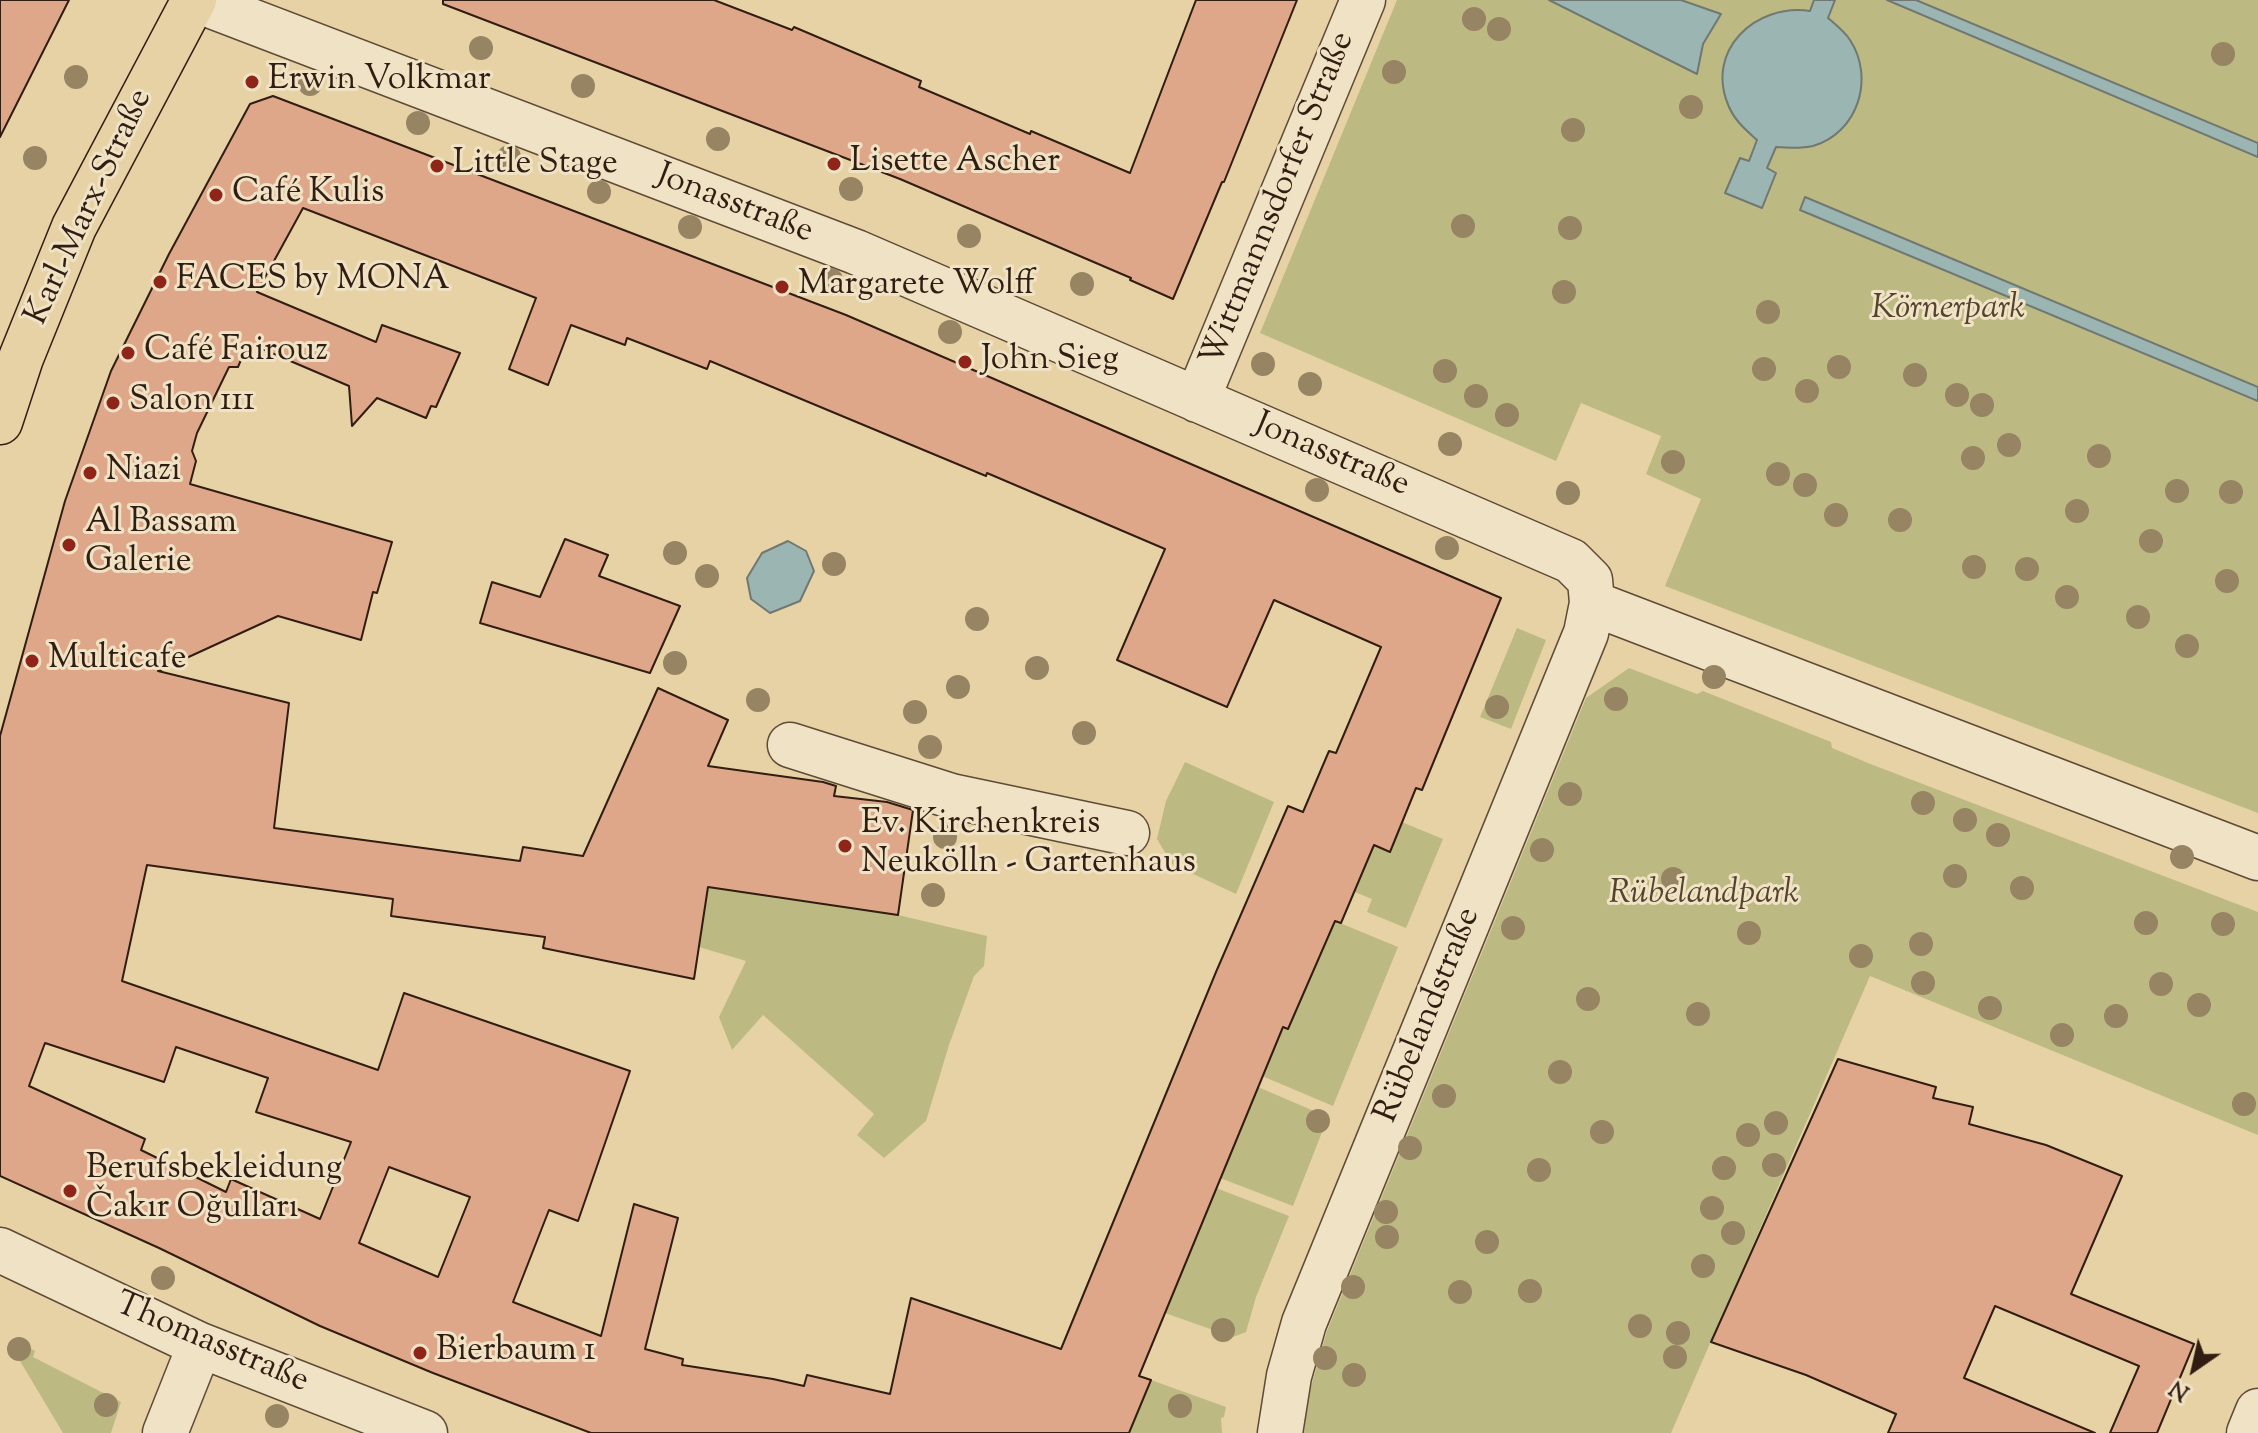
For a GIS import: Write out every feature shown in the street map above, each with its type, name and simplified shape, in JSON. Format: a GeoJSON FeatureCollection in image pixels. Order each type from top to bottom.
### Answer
{"type":"FeatureCollection","features":[{"type":"Feature","properties":{"kind":"main road","name":"Karl-Marx-Straße"},"geometry":{"type":"LineString","coordinates":[[0,422],[21,358],[74,227],[195,0]]}},
{"type":"Feature","properties":{"kind":"street","name":"Jonasstraße"},"geometry":{"type":"LineString","coordinates":[[195,0],[856,252],[1571,561],[1590,580],[1592,603]]}},
{"type":"Feature","properties":{"kind":"street","name":"Wittmannsdorfer Straße"},"geometry":{"type":"LineString","coordinates":[[1197,400],[1363,0]]}},
{"type":"Feature","properties":{"kind":"street"},"geometry":{"type":"LineString","coordinates":[[1592,603],[2258,858]]}},
{"type":"Feature","properties":{"kind":"street","name":"Rübelandstraße"},"geometry":{"type":"LineString","coordinates":[[1280,1433],[1289,1376],[1304,1323],[1586,633],[1592,603]]}},
{"type":"Feature","properties":{"kind":"street"},"geometry":{"type":"LineString","coordinates":[[790,745],[951,796],[1127,833]]}},
{"type":"Feature","properties":{"kind":"street","name":"Thomasstraße"},"geometry":{"type":"LineString","coordinates":[[0,1250],[200,1345],[425,1433]]}},
{"type":"Feature","properties":{"kind":"street"},"geometry":{"type":"LineString","coordinates":[[165,1433],[200,1345]]}},
{"type":"Feature","properties":{"kind":"street"},"geometry":{"type":"LineString","coordinates":[[2249,1433],[2258,1411]]}},
{"type":"Feature","properties":{"kind":"green space","name":"Körnerpark"},"geometry":{"type":"Polygon","coordinates":[[[1397,0],[2258,0],[2258,813],[1665,586],[1701,499],[1646,474],[1661,436],[1581,403],[1556,461],[1260,333],[1397,0]]]}},
{"type":"Feature","properties":{"kind":"green space"},"geometry":{"type":"Polygon","coordinates":[[[1517,628],[1546,640],[1511,729],[1480,717],[1517,628]]]}},
{"type":"Feature","properties":{"kind":"green space","name":"Rübelandpark"},"geometry":{"type":"Polygon","coordinates":[[[1629,668],[1697,694],[1703,691],[1831,742],[1832,748],[1873,765],[2258,912],[2258,1135],[1870,976],[1671,1433],[1304,1433],[1310,1390],[1327,1331],[1586,698],[1629,668]]]}},
{"type":"Feature","properties":{"kind":"green space"},"geometry":{"type":"Polygon","coordinates":[[[1185,762],[1274,802],[1236,894],[1172,864],[1157,839],[1166,801],[1185,762]]]}},
{"type":"Feature","properties":{"kind":"green space"},"geometry":{"type":"Polygon","coordinates":[[[1392,818],[1443,839],[1406,928],[1367,912],[1372,899],[1345,888],[1366,841],[1390,852],[1392,818]]]}},
{"type":"Feature","properties":{"kind":"green space"},"geometry":{"type":"Polygon","coordinates":[[[707,883],[777,898],[898,915],[987,936],[984,966],[974,976],[926,1121],[884,1158],[857,1135],[874,1114],[763,1015],[732,1050],[719,1017],[746,961],[699,947],[707,883]]]}},
{"type":"Feature","properties":{"kind":"green space"},"geometry":{"type":"Polygon","coordinates":[[[1335,921],[1398,947],[1333,1106],[1262,1076],[1283,1027],[1289,1028],[1335,921]]]}},
{"type":"Feature","properties":{"kind":"green space"},"geometry":{"type":"Polygon","coordinates":[[[1258,1087],[1328,1117],[1293,1206],[1220,1178],[1258,1087]]]}},
{"type":"Feature","properties":{"kind":"green space"},"geometry":{"type":"Polygon","coordinates":[[[1216,1188],[1289,1216],[1256,1297],[1246,1332],[1233,1337],[1165,1313],[1216,1188]]]}},
{"type":"Feature","properties":{"kind":"green space"},"geometry":{"type":"Polygon","coordinates":[[[14,1340],[35,1351],[33,1357],[121,1402],[111,1433],[63,1433],[11,1346],[14,1340]]]}},
{"type":"Feature","properties":{"kind":"green space"},"geometry":{"type":"Polygon","coordinates":[[[1151,1380],[1226,1407],[1221,1418],[1222,1433],[1129,1433],[1151,1380]]]}},
{"type":"Feature","properties":{"kind":"water"},"geometry":{"type":"Polygon","coordinates":[[[1549,0],[1681,0],[1721,14],[1703,44],[1697,74],[1549,0]]]}},
{"type":"Feature","properties":{"kind":"water"},"geometry":{"type":"Polygon","coordinates":[[[1814,0],[1835,0],[1828,18],[1848,37],[1857,55],[1861,71],[1858,102],[1851,117],[1829,139],[1808,147],[1776,147],[1767,168],[1776,173],[1762,208],[1725,193],[1740,158],[1749,161],[1757,140],[1729,107],[1723,86],[1723,67],[1729,50],[1754,23],[1771,15],[1810,11],[1814,0]]]}},
{"type":"Feature","properties":{"kind":"water"},"geometry":{"type":"Polygon","coordinates":[[[1887,0],[1916,0],[2258,143],[2258,157],[1887,0]]]}},
{"type":"Feature","properties":{"kind":"water"},"geometry":{"type":"Polygon","coordinates":[[[1805,197],[2258,387],[2258,401],[1800,210],[1805,197]]]}},
{"type":"Feature","properties":{"kind":"water"},"geometry":{"type":"Polygon","coordinates":[[[788,541],[806,551],[814,571],[800,601],[770,613],[751,599],[747,578],[762,553],[788,541]]]}},
{"type":"Feature","properties":{"kind":"building"},"geometry":{"type":"Polygon","coordinates":[[[0,0],[69,0],[0,137],[0,0]]]}},
{"type":"Feature","properties":{"kind":"building"},"geometry":{"type":"Polygon","coordinates":[[[443,0],[714,0],[792,30],[794,27],[921,81],[919,87],[1130,173],[1196,0],[1297,0],[1173,299],[900,179],[443,4],[443,0]]]}},
{"type":"Feature","properties":{"kind":"building"},"geometry":{"type":"Polygon","coordinates":[[[273,96],[846,315],[1501,598],[1422,790],[1416,788],[1390,852],[1374,845],[1341,923],[1335,921],[1288,1029],[1283,1027],[1139,1376],[1151,1380],[1129,1433],[591,1433],[320,1326],[0,1176],[0,736],[65,501],[111,371],[169,254],[250,104],[273,96]],[[303,208],[257,292],[376,342],[382,325],[460,353],[436,407],[431,406],[426,418],[377,398],[352,426],[349,386],[248,343],[238,367],[229,367],[197,433],[192,451],[196,461],[190,484],[392,542],[377,593],[373,592],[361,640],[278,616],[158,671],[289,703],[274,828],[520,861],[523,847],[583,856],[658,688],[728,720],[708,766],[823,782],[836,786],[834,796],[887,802],[913,810],[898,915],[708,887],[694,979],[543,948],[545,937],[391,916],[393,899],[147,865],[122,981],[378,1070],[404,993],[630,1071],[578,1221],[549,1210],[513,1302],[601,1336],[634,1204],[678,1218],[645,1349],[683,1359],[682,1365],[804,1386],[807,1375],[890,1394],[911,1298],[1061,1349],[1216,972],[1288,806],[1303,812],[1329,751],[1336,753],[1381,647],[1274,600],[1227,707],[1117,660],[1165,549],[710,361],[707,369],[627,338],[625,345],[571,325],[548,385],[509,369],[536,298],[303,208]],[[45,1043],[29,1086],[145,1139],[141,1150],[226,1192],[231,1179],[320,1219],[351,1142],[256,1112],[268,1078],[176,1047],[164,1082],[45,1043]],[[389,1167],[359,1243],[438,1277],[470,1197],[389,1167]]]}},
{"type":"Feature","properties":{"kind":"building"},"geometry":{"type":"Polygon","coordinates":[[[565,539],[608,555],[599,576],[680,606],[650,673],[480,623],[492,582],[540,597],[565,539]]]}},
{"type":"Feature","properties":{"kind":"building"},"geometry":{"type":"Polygon","coordinates":[[[1838,1059],[1936,1087],[1933,1098],[1973,1107],[1969,1124],[2046,1145],[2122,1176],[2071,1294],[2194,1344],[2157,1433],[2110,1433],[2139,1366],[1995,1306],[1964,1378],[2095,1433],[1888,1433],[1896,1414],[1806,1375],[1711,1342],[1838,1059]]]}},
{"type":"Feature","properties":{"kind":"place","name":"Erwin Volkmar"},"geometry":{"type":"Point","coordinates":[252,82]}},
{"type":"Feature","properties":{"kind":"place","name":"Lisette Ascher"},"geometry":{"type":"Point","coordinates":[834,164]}},
{"type":"Feature","properties":{"kind":"place","name":"Little Stage"},"geometry":{"type":"Point","coordinates":[437,166]}},
{"type":"Feature","properties":{"kind":"place","name":"Café Kulis"},"geometry":{"type":"Point","coordinates":[216,195]}},
{"type":"Feature","properties":{"kind":"place","name":"FACES by MONA"},"geometry":{"type":"Point","coordinates":[160,282]}},
{"type":"Feature","properties":{"kind":"place","name":"Margarete Wolff"},"geometry":{"type":"Point","coordinates":[782,287]}},
{"type":"Feature","properties":{"kind":"place","name":"Café Fairouz"},"geometry":{"type":"Point","coordinates":[128,353]}},
{"type":"Feature","properties":{"kind":"place","name":"John Sieg"},"geometry":{"type":"Point","coordinates":[965,362]}},
{"type":"Feature","properties":{"kind":"place","name":"Salon 111"},"geometry":{"type":"Point","coordinates":[113,403]}},
{"type":"Feature","properties":{"kind":"place","name":"Niazi"},"geometry":{"type":"Point","coordinates":[90,473]}},
{"type":"Feature","properties":{"kind":"place","name":"Al Bassam Galerie"},"geometry":{"type":"Point","coordinates":[69,545]}},
{"type":"Feature","properties":{"kind":"place","name":"Multicafe"},"geometry":{"type":"Point","coordinates":[32,661]}},
{"type":"Feature","properties":{"kind":"place","name":"Ev. Kirchenkreis Neukölln - Gartenhaus"},"geometry":{"type":"Point","coordinates":[845,846]}},
{"type":"Feature","properties":{"kind":"place","name":"Berufsbekleidung Čakır Oğulları"},"geometry":{"type":"Point","coordinates":[70,1191]}},
{"type":"Feature","properties":{"kind":"place","name":"Bierbaum 1"},"geometry":{"type":"Point","coordinates":[420,1353]}}]}
